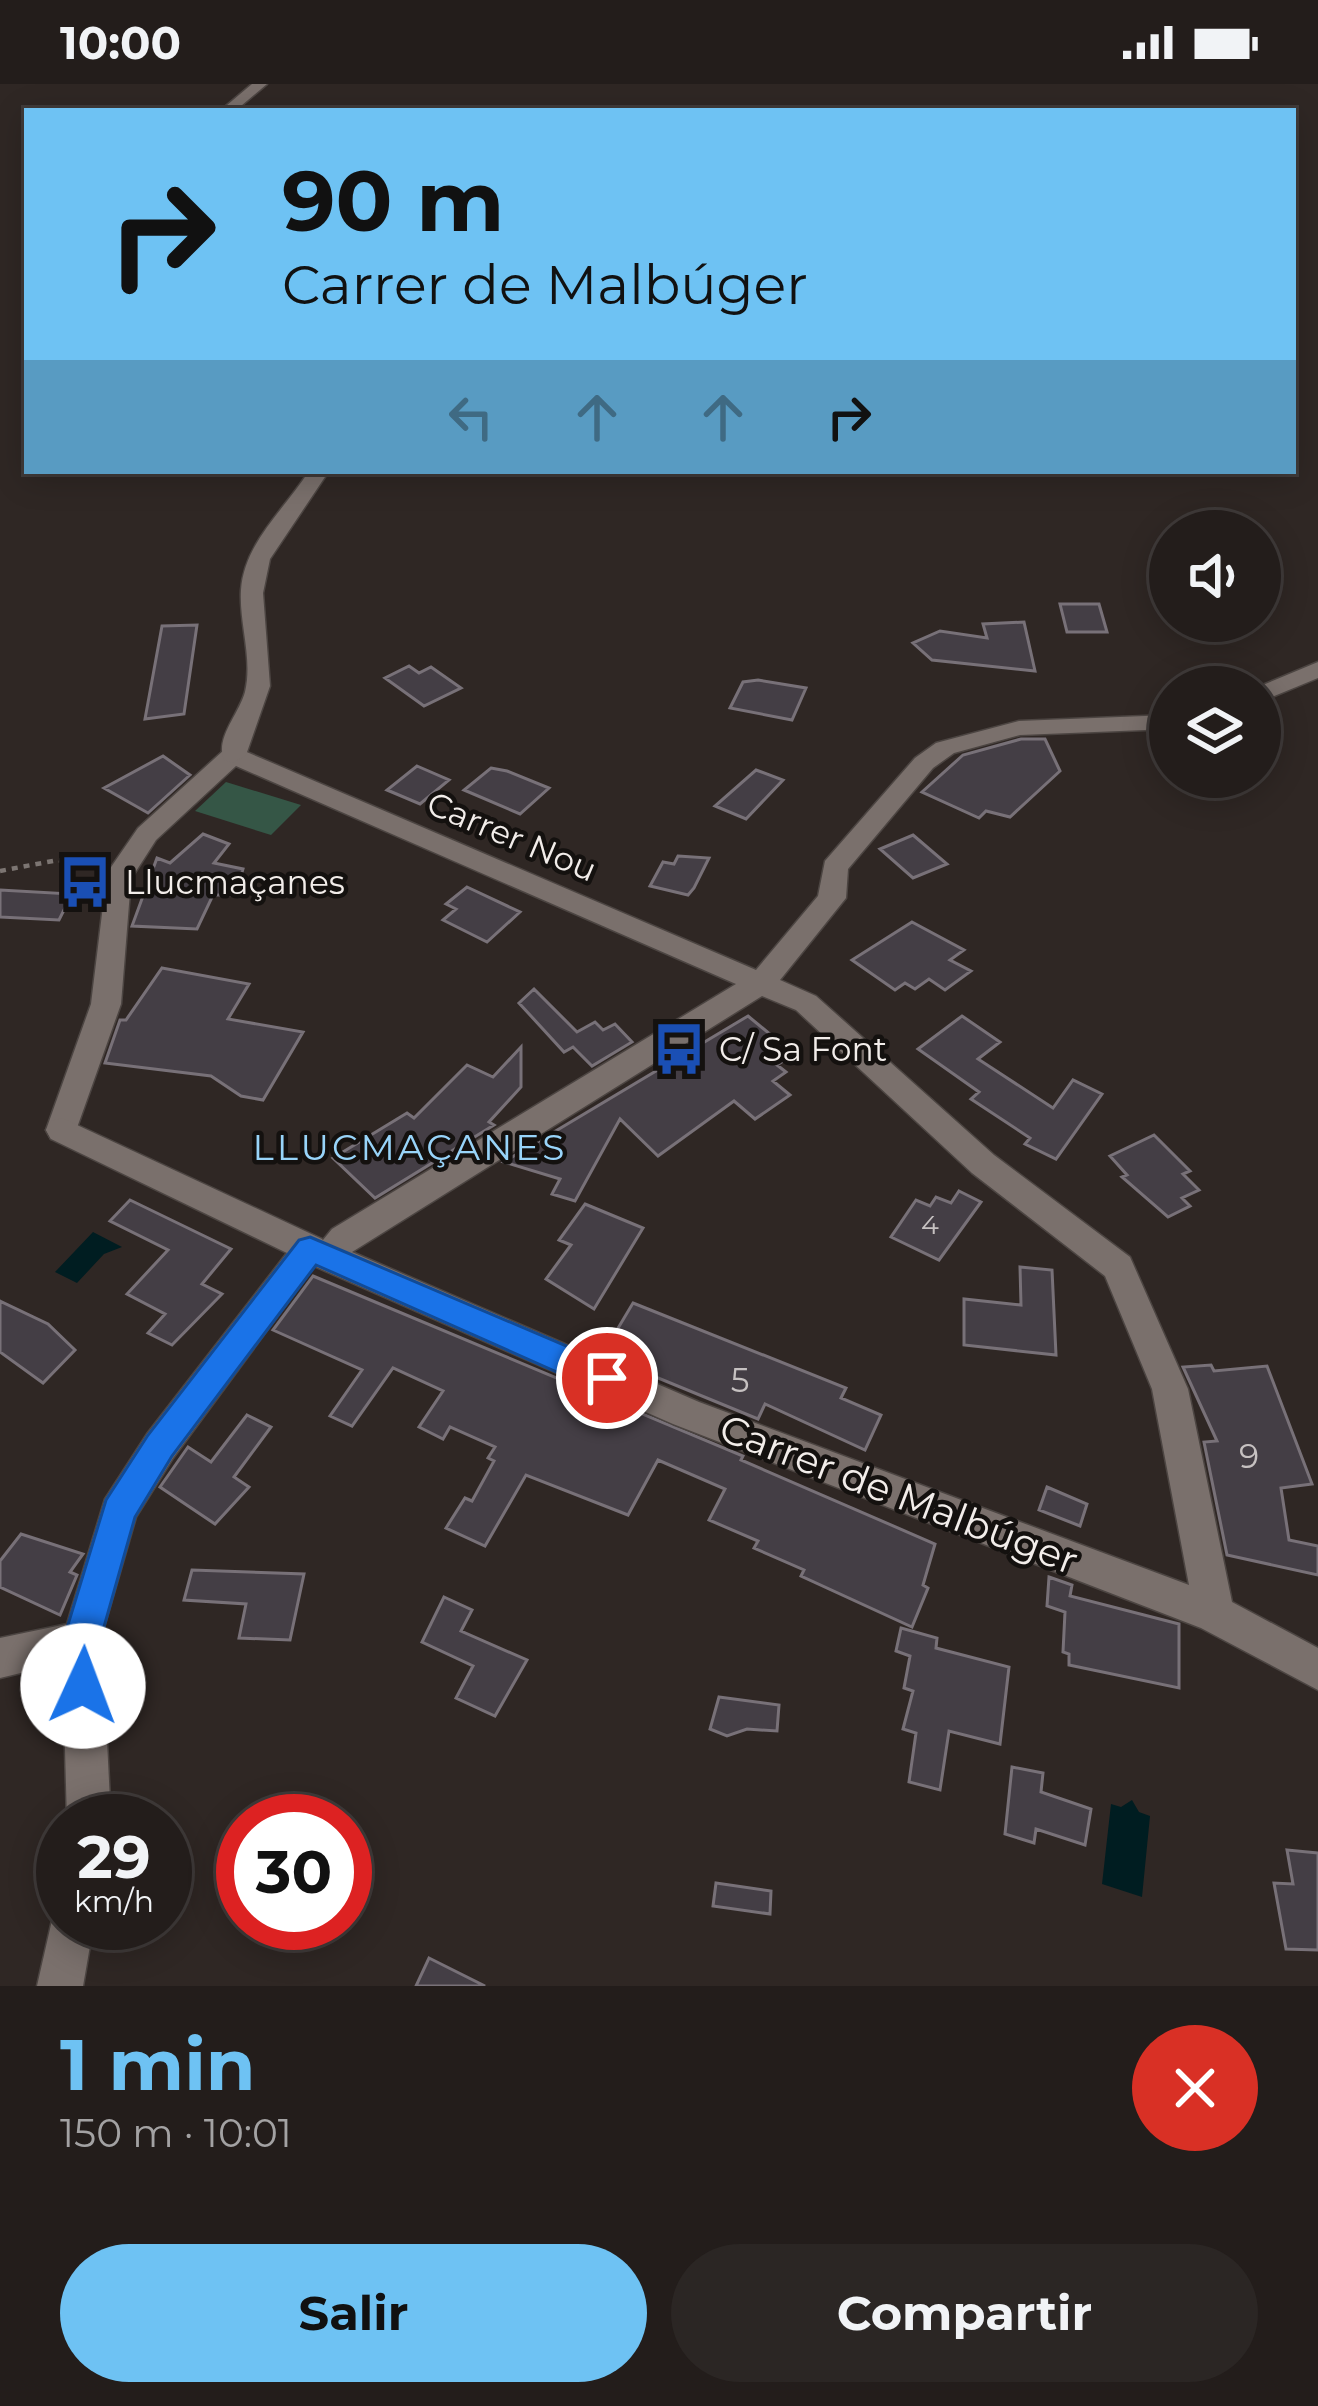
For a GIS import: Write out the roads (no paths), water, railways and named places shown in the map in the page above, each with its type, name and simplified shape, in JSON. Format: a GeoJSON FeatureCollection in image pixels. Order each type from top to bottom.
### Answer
{"type":"FeatureCollection","features":[{"type":"Feature","properties":{"kind":"street"},"geometry":{"type":"LineString","coordinates":[[231,108],[260,84]]}},
{"type":"Feature","properties":{"kind":"street"},"geometry":{"type":"LineString","coordinates":[[232,755],[234,736],[258,685],[251,591],[256,572],[270,540],[317,474]]}},
{"type":"Feature","properties":{"kind":"street"},"geometry":{"type":"LineString","coordinates":[[1281,686],[1318,669]]}},
{"type":"Feature","properties":{"kind":"street"},"geometry":{"type":"LineString","coordinates":[[88,1794],[82,1641],[119,1511],[160,1446],[319,1253],[763,982],[832,898],[835,867],[924,763],[966,739],[1050,726],[1149,723]]}},
{"type":"Feature","properties":{"kind":"street","name":"Carrer de Malbúger"},"geometry":{"type":"LineString","coordinates":[[232,755],[147,834],[120,877],[106,1004],[62,1130],[319,1253],[686,1413],[1214,1614],[1318,1670]]}},
{"type":"Feature","properties":{"kind":"street","name":"Carrer Nou"},"geometry":{"type":"LineString","coordinates":[[232,755],[806,1003],[983,1164],[1118,1267],[1170,1389],[1214,1614]]}},
{"type":"Feature","properties":{"kind":"street"},"geometry":{"type":"LineString","coordinates":[[0,1658],[82,1641]]}},
{"type":"Feature","properties":{"kind":"street"},"geometry":{"type":"LineString","coordinates":[[60,1986],[66,1950]]}},
{"type":"Feature","properties":{"kind":"water"},"geometry":{"type":"Polygon","coordinates":[[[93,1232],[122,1247],[104,1254],[77,1283],[55,1272],[93,1232]]]}},
{"type":"Feature","properties":{"kind":"water"},"geometry":{"type":"Polygon","coordinates":[[[1132,1800],[1139,1812],[1150,1816],[1142,1897],[1102,1884],[1111,1804],[1121,1807],[1132,1800]]]}},
{"type":"Feature","properties":{"kind":"place","name":"Llucmaçanes"},"geometry":{"type":"Point","coordinates":[85,882]}},
{"type":"Feature","properties":{"kind":"place","name":"C/ Sa Font"},"geometry":{"type":"Point","coordinates":[679,1049]}},
{"type":"Feature","properties":{"kind":"district","name":"LLUCMAÇANES"},"geometry":{"type":"Point","coordinates":[410,1147]}}]}
